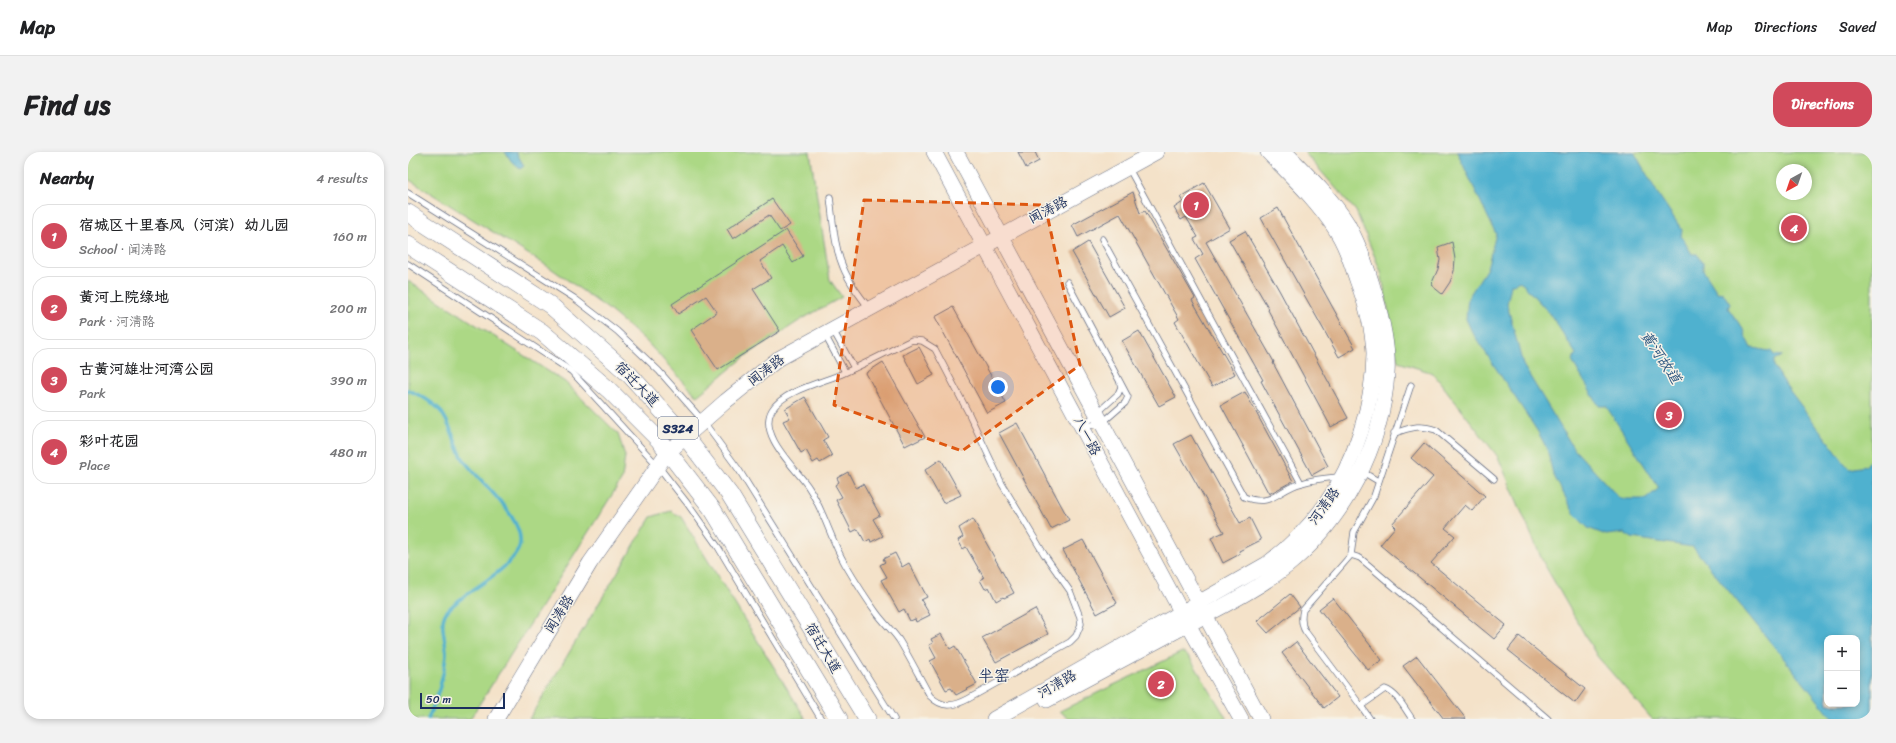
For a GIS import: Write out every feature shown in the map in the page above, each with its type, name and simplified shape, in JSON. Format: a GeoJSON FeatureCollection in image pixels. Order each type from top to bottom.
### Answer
{"type":"FeatureCollection","features":[{"type":"Feature","properties":{"kind":"main road","name":"宿迁大道"},"geometry":{"type":"LineString","coordinates":[[408,213],[550,305],[629,374],[686,436],[730,495],[867,719]]}},
{"type":"Feature","properties":{"kind":"main road","name":"宿迁大道"},"geometry":{"type":"LineString","coordinates":[[408,245],[542,332],[609,390],[659,440],[662,459],[712,510],[839,719]]}},
{"type":"Feature","properties":{"kind":"street","name":"八一路"},"geometry":{"type":"LineString","coordinates":[[934,152],[1185,619],[1241,719]]}},
{"type":"Feature","properties":{"kind":"street","name":"八一路"},"geometry":{"type":"LineString","coordinates":[[956,152],[1002,235],[1260,719]]}},
{"type":"Feature","properties":{"kind":"street","name":"闻涛路"},"geometry":{"type":"LineString","coordinates":[[496,719],[590,563],[662,459],[703,421],[778,359],[1156,152]]}},
{"type":"Feature","properties":{"kind":"street","name":"河清路"},"geometry":{"type":"LineString","coordinates":[[1201,610],[1284,551],[1311,524],[1333,494],[1352,459],[1366,413],[1372,384],[1374,352],[1364,300],[1351,262],[1335,227],[1316,203],[1268,152]]}},
{"type":"Feature","properties":{"kind":"street","name":"河清路"},"geometry":{"type":"LineString","coordinates":[[1013,719],[1201,610],[1271,578],[1299,555],[1326,526],[1342,504],[1361,471],[1381,413],[1387,374],[1386,346],[1376,301],[1363,256],[1346,222],[1327,197],[1285,152]]}},
{"type":"Feature","properties":{"kind":"street","name":"河清路"},"geometry":{"type":"LineString","coordinates":[[994,719],[1185,619]]}},
{"type":"Feature","properties":{"kind":"lane"},"geometry":{"type":"LineString","coordinates":[[1128,167],[1300,483]]}},
{"type":"Feature","properties":{"kind":"lane"},"geometry":{"type":"LineString","coordinates":[[408,193],[574,298],[617,331],[659,371],[703,421],[739,470],[894,719]]}},
{"type":"Feature","properties":{"kind":"lane"},"geometry":{"type":"LineString","coordinates":[[830,197],[838,254],[842,266],[850,282],[869,308]]}},
{"type":"Feature","properties":{"kind":"lane"},"geometry":{"type":"LineString","coordinates":[[1102,239],[1239,492],[1244,497],[1252,500],[1269,500],[1300,483],[1344,476]]}},
{"type":"Feature","properties":{"kind":"lane"},"geometry":{"type":"LineString","coordinates":[[408,264],[572,371],[662,459],[687,503],[718,547],[821,719]]}},
{"type":"Feature","properties":{"kind":"lane"},"geometry":{"type":"LineString","coordinates":[[1067,282],[1128,394],[1128,400],[1082,427]]}},
{"type":"Feature","properties":{"kind":"lane"},"geometry":{"type":"LineString","coordinates":[[828,331],[854,368]]}},
{"type":"Feature","properties":{"kind":"lane"},"geometry":{"type":"LineString","coordinates":[[828,331],[846,372]]}},
{"type":"Feature","properties":{"kind":"lane"},"geometry":{"type":"LineString","coordinates":[[912,340],[922,341],[935,349],[969,414],[1002,484],[1044,554],[1070,591],[1080,617],[1080,630],[1070,642],[959,704],[944,705],[936,702],[930,696],[899,640],[873,608],[845,564],[808,487],[774,441],[769,420],[775,406],[786,398],[815,383],[846,372],[912,340]]}},
{"type":"Feature","properties":{"kind":"lane"},"geometry":{"type":"LineString","coordinates":[[1082,427],[1099,418],[1118,394],[1121,387],[1119,378]]}},
{"type":"Feature","properties":{"kind":"lane"},"geometry":{"type":"LineString","coordinates":[[1370,719],[1305,631],[1302,625],[1301,616],[1303,610],[1351,555],[1354,532],[1374,496],[1411,385]]}},
{"type":"Feature","properties":{"kind":"lane"},"geometry":{"type":"LineString","coordinates":[[1394,434],[1414,427],[1424,426],[1436,430],[1494,479]]}},
{"type":"Feature","properties":{"kind":"lane"},"geometry":{"type":"LineString","coordinates":[[1361,471],[1378,481]]}},
{"type":"Feature","properties":{"kind":"lane"},"geometry":{"type":"LineString","coordinates":[[1351,555],[1360,558],[1548,719]]}},
{"type":"Feature","properties":{"kind":"lane"},"geometry":{"type":"LineString","coordinates":[[1361,706],[1385,689],[1391,691],[1412,719]]}},
{"type":"Feature","properties":{"kind":"highlighted area"},"geometry":{"type":"Polygon","coordinates":[[[864,200],[1045,205],[1080,365],[962,451],[834,405],[864,200]]]}},
{"type":"Feature","properties":{"kind":"green space"},"geometry":{"type":"Polygon","coordinates":[[[408,152],[810,152],[830,280],[842,297],[802,319],[747,355],[697,396],[645,340],[608,309],[552,269],[408,179],[408,152]]]}},
{"type":"Feature","properties":{"kind":"green space"},"geometry":{"type":"Polygon","coordinates":[[[1304,152],[1872,152],[1872,719],[1652,719],[1597,656],[1543,562],[1498,457],[1433,373],[1398,362],[1381,272],[1356,211],[1304,152]]]}},
{"type":"Feature","properties":{"kind":"green space"},"geometry":{"type":"Polygon","coordinates":[[[408,281],[565,382],[618,434],[625,456],[622,479],[470,719],[408,719],[408,281]]]}},
{"type":"Feature","properties":{"kind":"green space"},"geometry":{"type":"Polygon","coordinates":[[[671,511],[681,517],[806,719],[529,719],[651,517],[671,511]]]}},
{"type":"Feature","properties":{"kind":"green space"},"geometry":{"type":"Polygon","coordinates":[[[1182,652],[1190,658],[1227,719],[1069,719],[1060,711],[1182,652]]]}},
{"type":"Feature","properties":{"kind":"water"},"geometry":{"type":"Polygon","coordinates":[[[505,152],[516,152],[524,166],[520,169],[512,162],[505,152]]]}},
{"type":"Feature","properties":{"kind":"water","name":"黄河故道"},"geometry":{"type":"Polygon","coordinates":[[[1457,152],[1634,152],[1658,194],[1682,230],[1681,236],[1692,254],[1697,254],[1703,263],[1703,270],[1717,292],[1723,293],[1730,304],[1728,308],[1745,332],[1744,334],[1751,348],[1771,351],[1774,355],[1783,356],[1774,360],[1774,366],[1787,387],[1849,469],[1866,466],[1872,457],[1872,719],[1833,719],[1693,547],[1632,538],[1624,533],[1606,535],[1588,528],[1575,515],[1553,474],[1547,449],[1538,432],[1472,332],[1466,319],[1468,298],[1487,268],[1496,234],[1457,152]],[[1520,281],[1511,285],[1507,304],[1523,365],[1574,449],[1620,499],[1646,499],[1659,488],[1606,406],[1599,406],[1572,361],[1576,354],[1551,315],[1520,281]]]}},
{"type":"Feature","properties":{"kind":"building"},"geometry":{"type":"Polygon","coordinates":[[[1018,152],[1035,152],[1039,161],[1026,168],[1018,152]]]}},
{"type":"Feature","properties":{"kind":"building"},"geometry":{"type":"Polygon","coordinates":[[[1204,183],[1230,228],[1206,242],[1274,362],[1273,363],[1328,466],[1312,475],[1261,381],[1263,380],[1195,259],[1203,254],[1194,239],[1198,237],[1186,217],[1181,220],[1174,208],[1183,202],[1180,197],[1204,183]]]}},
{"type":"Feature","properties":{"kind":"building"},"geometry":{"type":"Polygon","coordinates":[[[1133,192],[1140,213],[1145,211],[1195,298],[1192,300],[1235,374],[1212,387],[1175,322],[1179,319],[1120,214],[1078,237],[1072,225],[1133,192]]]}},
{"type":"Feature","properties":{"kind":"building"},"geometry":{"type":"Polygon","coordinates":[[[772,199],[790,225],[780,231],[769,215],[733,239],[727,229],[772,199]]]}},
{"type":"Feature","properties":{"kind":"building"},"geometry":{"type":"Polygon","coordinates":[[[1278,208],[1355,348],[1339,357],[1261,218],[1278,208]]]}},
{"type":"Feature","properties":{"kind":"building"},"geometry":{"type":"Polygon","coordinates":[[[786,230],[803,256],[793,263],[782,246],[760,261],[771,278],[753,289],[780,331],[718,370],[691,330],[717,312],[706,296],[678,314],[672,304],[786,230]]]}},
{"type":"Feature","properties":{"kind":"building"},"geometry":{"type":"Polygon","coordinates":[[[1245,231],[1279,290],[1348,418],[1331,427],[1268,310],[1269,309],[1229,240],[1245,231]]]}},
{"type":"Feature","properties":{"kind":"building"},"geometry":{"type":"Polygon","coordinates":[[[1088,242],[1125,308],[1109,317],[1072,252],[1088,242]]]}},
{"type":"Feature","properties":{"kind":"building"},"geometry":{"type":"Polygon","coordinates":[[[1452,242],[1455,259],[1454,271],[1450,282],[1442,294],[1431,285],[1440,260],[1438,247],[1452,242]]]}},
{"type":"Feature","properties":{"kind":"building"},"geometry":{"type":"Polygon","coordinates":[[[953,307],[1006,403],[987,413],[935,317],[953,307]]]}},
{"type":"Feature","properties":{"kind":"building"},"geometry":{"type":"Polygon","coordinates":[[[1139,331],[1176,397],[1159,406],[1122,341],[1139,331]]]}},
{"type":"Feature","properties":{"kind":"building"},"geometry":{"type":"Polygon","coordinates":[[[919,347],[934,375],[918,384],[903,355],[919,347]]]}},
{"type":"Feature","properties":{"kind":"building"},"geometry":{"type":"Polygon","coordinates":[[[883,362],[925,437],[905,446],[866,373],[883,362]]]}},
{"type":"Feature","properties":{"kind":"building"},"geometry":{"type":"Polygon","coordinates":[[[1245,392],[1293,481],[1269,494],[1221,405],[1245,392]]]}},
{"type":"Feature","properties":{"kind":"building"},"geometry":{"type":"Polygon","coordinates":[[[805,397],[828,437],[823,440],[832,456],[820,463],[818,460],[813,463],[806,450],[801,453],[783,421],[790,418],[785,409],[805,397]]]}},
{"type":"Feature","properties":{"kind":"building"},"geometry":{"type":"Polygon","coordinates":[[[1017,423],[1069,520],[1051,529],[999,433],[1017,423]]]}},
{"type":"Feature","properties":{"kind":"building"},"geometry":{"type":"Polygon","coordinates":[[[1191,435],[1240,523],[1250,518],[1261,540],[1239,551],[1240,554],[1223,563],[1211,538],[1224,532],[1174,444],[1191,435]]]}},
{"type":"Feature","properties":{"kind":"building"},"geometry":{"type":"Polygon","coordinates":[[[1424,443],[1485,496],[1472,511],[1465,505],[1445,528],[1455,536],[1431,563],[1506,625],[1494,639],[1380,545],[1395,527],[1392,524],[1433,477],[1411,458],[1424,443]]]}},
{"type":"Feature","properties":{"kind":"building"},"geometry":{"type":"Polygon","coordinates":[[[941,459],[961,495],[943,503],[925,470],[941,459]]]}},
{"type":"Feature","properties":{"kind":"building"},"geometry":{"type":"Polygon","coordinates":[[[848,472],[856,488],[863,484],[880,515],[873,519],[883,536],[871,542],[870,539],[865,542],[858,529],[852,532],[836,500],[842,497],[835,485],[839,482],[837,478],[848,472]]]}},
{"type":"Feature","properties":{"kind":"building"},"geometry":{"type":"Polygon","coordinates":[[[973,519],[1014,593],[996,601],[989,587],[985,589],[980,580],[984,578],[966,547],[963,549],[958,540],[963,537],[959,528],[973,519]]]}},
{"type":"Feature","properties":{"kind":"building"},"geometry":{"type":"Polygon","coordinates":[[[1083,540],[1117,603],[1097,614],[1063,550],[1083,540]]]}},
{"type":"Feature","properties":{"kind":"building"},"geometry":{"type":"Polygon","coordinates":[[[895,553],[902,567],[909,563],[927,597],[921,600],[930,615],[916,622],[915,619],[910,621],[904,609],[899,612],[881,580],[887,577],[880,565],[885,562],[883,559],[895,553]]]}},
{"type":"Feature","properties":{"kind":"building"},"geometry":{"type":"Polygon","coordinates":[[[1290,594],[1300,607],[1268,633],[1257,621],[1290,594]]]}},
{"type":"Feature","properties":{"kind":"building"},"geometry":{"type":"Polygon","coordinates":[[[1333,598],[1382,660],[1368,670],[1319,609],[1333,598]]]}},
{"type":"Feature","properties":{"kind":"building"},"geometry":{"type":"Polygon","coordinates":[[[1035,609],[1048,634],[996,662],[982,638],[1035,609]]]}},
{"type":"Feature","properties":{"kind":"building"},"geometry":{"type":"Polygon","coordinates":[[[941,634],[950,649],[955,646],[977,684],[956,695],[951,688],[946,690],[930,661],[936,658],[929,645],[933,643],[931,639],[941,634]]]}},
{"type":"Feature","properties":{"kind":"building"},"geometry":{"type":"Polygon","coordinates":[[[1519,636],[1585,689],[1575,703],[1508,650],[1519,636]]]}},
{"type":"Feature","properties":{"kind":"building"},"geometry":{"type":"Polygon","coordinates":[[[1296,642],[1338,697],[1324,708],[1282,653],[1296,642]]]}},
{"type":"Feature","properties":{"kind":"building"},"geometry":{"type":"Polygon","coordinates":[[[1417,656],[1466,719],[1444,719],[1403,666],[1417,656]]]}},
{"type":"Feature","properties":{"kind":"waterway"},"geometry":{"type":"LineString","coordinates":[[408,390],[428,400],[439,409],[447,421],[464,460],[501,502],[517,527],[520,539],[518,550],[514,557],[501,570],[463,597],[445,614],[443,619],[446,650],[444,671],[440,688],[428,719]]}},
{"type":"Feature","properties":{"kind":"place","name":"宿城区十里春风（河滨）幼儿园"},"geometry":{"type":"Point","coordinates":[1196,205]}},
{"type":"Feature","properties":{"kind":"place","name":"彩叶花园"},"geometry":{"type":"Point","coordinates":[1794,228]}},
{"type":"Feature","properties":{"kind":"place","name":"古黄河雄壮河湾公园"},"geometry":{"type":"Point","coordinates":[1669,415]}},
{"type":"Feature","properties":{"kind":"place","name":"黄河上院绿地"},"geometry":{"type":"Point","coordinates":[1161,684]}},
{"type":"Feature","properties":{"kind":"district","name":"半窑"},"geometry":{"type":"Point","coordinates":[994,675]}}]}
